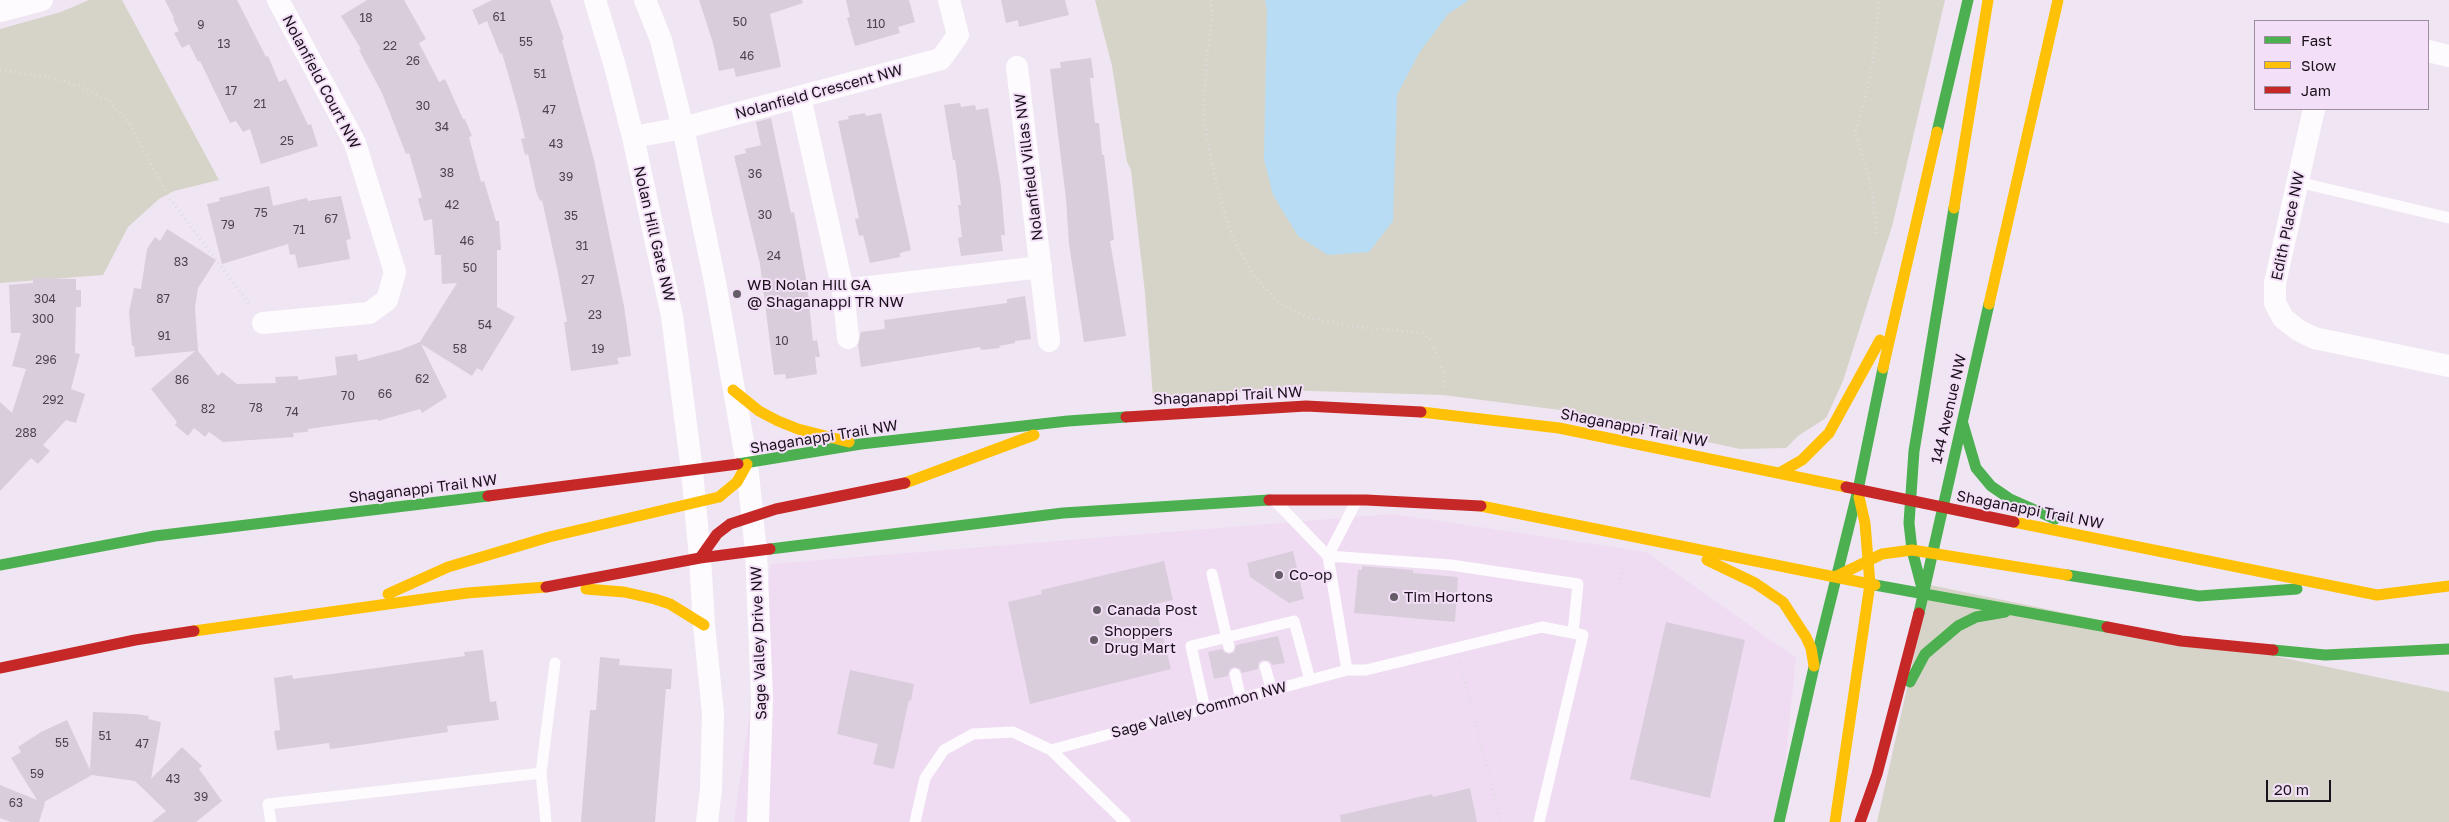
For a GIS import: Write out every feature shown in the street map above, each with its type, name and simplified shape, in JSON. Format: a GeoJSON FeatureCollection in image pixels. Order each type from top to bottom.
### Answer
{"type":"FeatureCollection","features":[{"type":"Feature","properties":{"kind":"main road"},"geometry":{"type":"LineString","coordinates":[[1779,822],[1814,667],[1858,490],[1896,312],[1968,0]]}},
{"type":"Feature","properties":{"kind":"main road"},"geometry":{"type":"LineString","coordinates":[[1923,592],[1912,550],[1909,523],[1914,451],[1988,0]]}},
{"type":"Feature","properties":{"kind":"main road","name":"144 Avenue NW"},"geometry":{"type":"LineString","coordinates":[[1860,822],[1893,717],[2058,0]]}},
{"type":"Feature","properties":{"kind":"main road"},"geometry":{"type":"LineString","coordinates":[[1781,472],[1802,460],[1829,433],[1896,312]]}},
{"type":"Feature","properties":{"kind":"main road"},"geometry":{"type":"LineString","coordinates":[[733,390],[759,411],[778,421],[798,429],[860,444]]}},
{"type":"Feature","properties":{"kind":"main road","name":"Shaganappi Trail NW"},"geometry":{"type":"LineString","coordinates":[[0,565],[155,536],[747,464],[860,444],[1068,421],[1306,406],[1405,410],[1559,428],[1781,472],[1942,508],[2328,587],[2377,595],[2449,586]]}},
{"type":"Feature","properties":{"kind":"main road"},"geometry":{"type":"LineString","coordinates":[[700,558],[717,534],[730,524],[753,516],[909,482],[1068,421]]}},
{"type":"Feature","properties":{"kind":"main road"},"geometry":{"type":"LineString","coordinates":[[1962,421],[1976,468],[1991,486],[2010,499],[2100,539]]}},
{"type":"Feature","properties":{"kind":"main road"},"geometry":{"type":"LineString","coordinates":[[364,605],[448,567],[549,537],[696,504],[719,497],[736,482],[747,464]]}},
{"type":"Feature","properties":{"kind":"main road"},"geometry":{"type":"LineString","coordinates":[[1835,822],[1870,584],[1869,559],[1858,490]]}},
{"type":"Feature","properties":{"kind":"main road"},"geometry":{"type":"LineString","coordinates":[[0,668],[134,640],[364,605],[554,586],[700,558],[1063,513],[1246,500],[1357,500],[1490,506],[1870,584],[1923,592],[2181,641],[2325,655],[2449,649]]}},
{"type":"Feature","properties":{"kind":"main road"},"geometry":{"type":"LineString","coordinates":[[1647,537],[1705,559],[1772,593],[1783,602],[1806,637],[1811,648],[1814,667]]}},
{"type":"Feature","properties":{"kind":"main road"},"geometry":{"type":"LineString","coordinates":[[1836,577],[1882,554],[1912,550],[2199,596],[2328,587]]}},
{"type":"Feature","properties":{"kind":"main road"},"geometry":{"type":"LineString","coordinates":[[554,586],[624,592],[655,599],[670,604],[704,625]]}},
{"type":"Feature","properties":{"kind":"main road"},"geometry":{"type":"LineString","coordinates":[[1893,717],[1925,654],[1938,641],[1958,626],[1976,617],[2013,610]]}},
{"type":"Feature","properties":{"kind":"street"},"geometry":{"type":"LineString","coordinates":[[0,11],[42,0]]}},
{"type":"Feature","properties":{"kind":"street","name":"Nolanfield Court NW"},"geometry":{"type":"LineString","coordinates":[[263,323],[369,313],[387,300],[394,272],[355,142],[278,0]]}},
{"type":"Feature","properties":{"kind":"street","name":"Nolan Hill Gate NW"},"geometry":{"type":"LineString","coordinates":[[595,0],[615,66],[633,137],[672,316],[692,471]]}},
{"type":"Feature","properties":{"kind":"street"},"geometry":{"type":"LineString","coordinates":[[646,0],[661,40],[683,128],[714,282],[747,464]]}},
{"type":"Feature","properties":{"kind":"street","name":"Nolanfield Crescent NW"},"geometry":{"type":"LineString","coordinates":[[633,137],[683,128],[941,60],[958,35],[949,0]]}},
{"type":"Feature","properties":{"kind":"street"},"geometry":{"type":"LineString","coordinates":[[2429,51],[2449,56]]}},
{"type":"Feature","properties":{"kind":"street","name":"Nolanfield Villas NW"},"geometry":{"type":"LineString","coordinates":[[1017,67],[1049,341]]}},
{"type":"Feature","properties":{"kind":"street"},"geometry":{"type":"LineString","coordinates":[[800,97],[843,290],[848,338]]}},
{"type":"Feature","properties":{"kind":"street","name":"Edith Place NW"},"geometry":{"type":"LineString","coordinates":[[2314,110],[2275,283],[2275,303],[2284,318],[2298,330],[2314,338],[2449,366]]}},
{"type":"Feature","properties":{"kind":"street"},"geometry":{"type":"LineString","coordinates":[[843,290],[1040,267]]}},
{"type":"Feature","properties":{"kind":"street","name":"Sage Valley Drive NW"},"geometry":{"type":"LineString","coordinates":[[747,464],[756,552],[762,698],[758,822]]}},
{"type":"Feature","properties":{"kind":"street"},"geometry":{"type":"LineString","coordinates":[[692,471],[713,713],[711,789],[707,822]]}},
{"type":"Feature","properties":{"kind":"lane"},"geometry":{"type":"LineString","coordinates":[[2298,182],[2449,218]]}},
{"type":"Feature","properties":{"kind":"lane"},"geometry":{"type":"LineString","coordinates":[[1274,500],[1328,556],[1347,670]]}},
{"type":"Feature","properties":{"kind":"lane"},"geometry":{"type":"LineString","coordinates":[[1328,556],[1357,500]]}},
{"type":"Feature","properties":{"kind":"lane"},"geometry":{"type":"LineString","coordinates":[[1328,556],[1451,565],[1578,584],[1572,633],[1583,635],[1539,822]]}},
{"type":"Feature","properties":{"kind":"lane"},"geometry":{"type":"LineString","coordinates":[[1212,574],[1228,642]]}},
{"type":"Feature","properties":{"kind":"lane"},"geometry":{"type":"LineString","coordinates":[[1205,709],[1191,646],[1228,642],[1258,635],[1294,621],[1310,680]]}},
{"type":"Feature","properties":{"kind":"lane","name":"Sage Valley Common NW"},"geometry":{"type":"LineString","coordinates":[[1051,750],[1347,670],[1366,670],[1542,627],[1572,633]]}},
{"type":"Feature","properties":{"kind":"lane"},"geometry":{"type":"LineString","coordinates":[[546,822],[541,773],[555,663]]}},
{"type":"Feature","properties":{"kind":"lane"},"geometry":{"type":"LineString","coordinates":[[1265,667],[1272,691]]}},
{"type":"Feature","properties":{"kind":"lane"},"geometry":{"type":"LineString","coordinates":[[1235,674],[1241,699]]}},
{"type":"Feature","properties":{"kind":"lane"},"geometry":{"type":"LineString","coordinates":[[915,822],[925,778],[944,750],[974,734],[1013,732],[1051,750],[1125,822]]}},
{"type":"Feature","properties":{"kind":"lane"},"geometry":{"type":"LineString","coordinates":[[271,822],[268,804],[541,773]]}},
{"type":"Feature","properties":{"kind":"path"},"geometry":{"type":"LineString","coordinates":[[1211,0],[1212,21],[1207,55],[1203,116],[1218,189],[1233,239],[1253,275],[1279,304],[1310,318],[1349,326],[1422,333],[1429,338],[1444,372],[1443,414]]}},
{"type":"Feature","properties":{"kind":"path"},"geometry":{"type":"LineString","coordinates":[[1877,233],[1872,189],[1855,133],[1869,83],[1877,33],[1878,0]]}},
{"type":"Feature","properties":{"kind":"path"},"geometry":{"type":"LineString","coordinates":[[0,70],[46,77],[80,86],[110,102],[128,122],[170,199],[263,323]]}},
{"type":"Feature","properties":{"kind":"path"},"geometry":{"type":"LineString","coordinates":[[1618,589],[1624,560]]}},
{"type":"Feature","properties":{"kind":"path"},"geometry":{"type":"LineString","coordinates":[[1456,648],[1501,822]]}},
{"type":"Feature","properties":{"kind":"shaded area"},"geometry":{"type":"Polygon","coordinates":[[[89,0],[122,0],[219,180],[174,191],[159,199],[128,227],[103,275],[0,283],[0,29],[61,12],[89,0]]]}},
{"type":"Feature","properties":{"kind":"shaded area"},"geometry":{"type":"Polygon","coordinates":[[[1095,0],[1945,0],[1893,223],[1843,381],[1826,418],[1798,436],[1786,448],[1740,449],[1560,410],[1443,395],[1279,390],[1153,397],[1145,293],[1131,170],[1127,162],[1112,66],[1095,0]]]}},
{"type":"Feature","properties":{"kind":"shaded area"},"geometry":{"type":"Polygon","coordinates":[[[1393,514],[1646,552],[1796,658],[1779,822],[734,822],[771,564],[1393,514]]]}},
{"type":"Feature","properties":{"kind":"shaded area"},"geometry":{"type":"Polygon","coordinates":[[[1930,585],[2449,692],[2449,822],[1877,822],[1930,585]]]}},
{"type":"Feature","properties":{"kind":"water"},"geometry":{"type":"Polygon","coordinates":[[[1265,0],[1469,0],[1448,14],[1419,53],[1397,95],[1393,221],[1369,252],[1328,255],[1298,236],[1273,195],[1264,159],[1267,10],[1265,0]]]}},
{"type":"Feature","properties":{"kind":"building"},"geometry":{"type":"Polygon","coordinates":[[[165,0],[237,0],[266,57],[268,56],[279,82],[286,79],[308,125],[311,124],[318,146],[261,164],[250,129],[243,132],[236,121],[230,123],[200,61],[198,62],[189,44],[182,48],[174,33],[179,31],[165,0]]]}},
{"type":"Feature","properties":{"kind":"building"},"geometry":{"type":"Polygon","coordinates":[[[367,0],[404,0],[426,39],[419,43],[439,82],[445,79],[463,119],[465,119],[472,136],[469,137],[481,182],[484,181],[496,221],[499,221],[501,250],[497,250],[497,307],[515,317],[482,371],[477,368],[472,376],[421,344],[447,397],[422,413],[420,409],[378,421],[378,419],[308,429],[308,432],[293,433],[294,437],[223,442],[209,432],[205,437],[194,428],[188,436],[175,425],[177,422],[151,389],[195,351],[135,357],[134,346],[132,346],[129,312],[134,288],[141,289],[147,249],[155,237],[160,241],[167,229],[216,260],[198,288],[195,308],[198,351],[218,376],[222,372],[237,384],[276,383],[275,377],[298,376],[298,380],[337,375],[335,357],[357,354],[358,361],[400,350],[420,342],[457,283],[442,284],[441,255],[435,255],[432,219],[424,221],[418,199],[422,197],[409,153],[406,154],[382,93],[359,50],[361,49],[341,16],[367,0]]]}},
{"type":"Feature","properties":{"kind":"building"},"geometry":{"type":"Polygon","coordinates":[[[492,0],[550,0],[564,39],[562,40],[594,160],[624,306],[631,356],[617,358],[619,364],[571,371],[564,322],[567,322],[558,273],[542,200],[540,201],[536,191],[528,154],[525,155],[521,139],[525,138],[517,105],[502,53],[500,54],[487,21],[479,25],[472,10],[492,0]]]}},
{"type":"Feature","properties":{"kind":"building"},"geometry":{"type":"Polygon","coordinates":[[[699,0],[802,0],[803,3],[770,14],[781,67],[736,77],[734,68],[719,71],[713,43],[699,0]]]}},
{"type":"Feature","properties":{"kind":"building"},"geometry":{"type":"Polygon","coordinates":[[[846,0],[909,0],[915,22],[898,27],[900,33],[855,46],[847,18],[850,17],[846,0]]]}},
{"type":"Feature","properties":{"kind":"building"},"geometry":{"type":"Polygon","coordinates":[[[1001,0],[1065,0],[1069,15],[1019,27],[1018,20],[1006,23],[1001,0]]]}},
{"type":"Feature","properties":{"kind":"building"},"geometry":{"type":"Polygon","coordinates":[[[1091,58],[1094,78],[1090,78],[1095,123],[1099,123],[1102,155],[1104,155],[1114,240],[1110,241],[1126,336],[1084,342],[1069,244],[1066,199],[1050,69],[1061,68],[1060,62],[1091,58]]]}},
{"type":"Feature","properties":{"kind":"building"},"geometry":{"type":"Polygon","coordinates":[[[960,103],[961,107],[975,105],[976,110],[988,108],[1001,187],[1005,235],[1001,235],[1003,251],[961,256],[958,238],[962,237],[958,205],[961,205],[955,160],[953,160],[944,105],[960,103]]]}},
{"type":"Feature","properties":{"kind":"building"},"geometry":{"type":"Polygon","coordinates":[[[865,113],[866,116],[881,113],[911,250],[900,253],[900,257],[870,263],[863,235],[859,236],[855,219],[859,218],[838,121],[849,119],[848,116],[865,113]]]}},
{"type":"Feature","properties":{"kind":"building"},"geometry":{"type":"Polygon","coordinates":[[[771,118],[791,213],[794,212],[807,284],[813,341],[817,340],[820,357],[815,357],[817,374],[786,379],[785,374],[774,375],[760,264],[734,156],[746,153],[745,149],[761,145],[756,122],[771,118]]]}},
{"type":"Feature","properties":{"kind":"building"},"geometry":{"type":"Polygon","coordinates":[[[269,186],[273,206],[307,198],[308,201],[341,196],[351,239],[346,240],[350,259],[298,268],[295,254],[290,255],[288,244],[222,264],[207,204],[220,201],[219,198],[269,186]]]}},
{"type":"Feature","properties":{"kind":"building"},"geometry":{"type":"Polygon","coordinates":[[[33,278],[76,279],[76,290],[81,290],[81,307],[76,307],[75,353],[80,354],[71,389],[85,394],[76,423],[66,420],[43,445],[50,451],[38,464],[31,458],[0,491],[0,402],[12,413],[26,369],[12,366],[21,333],[11,333],[9,285],[33,283],[33,278]]]}},
{"type":"Feature","properties":{"kind":"building"},"geometry":{"type":"Polygon","coordinates":[[[1025,296],[1031,339],[1015,341],[1015,343],[999,346],[1000,348],[981,350],[980,347],[861,367],[858,345],[861,332],[885,329],[884,320],[1007,303],[1007,299],[1025,296]]]}},
{"type":"Feature","properties":{"kind":"building"},"geometry":{"type":"Polygon","coordinates":[[[1293,551],[1304,599],[1289,603],[1250,577],[1247,563],[1293,551]]]}},
{"type":"Feature","properties":{"kind":"building"},"geometry":{"type":"Polygon","coordinates":[[[1164,561],[1173,600],[1155,604],[1171,669],[1030,704],[1008,602],[1042,594],[1041,590],[1164,561]]]}},
{"type":"Feature","properties":{"kind":"building"},"geometry":{"type":"Polygon","coordinates":[[[1362,566],[1413,570],[1413,573],[1458,577],[1455,622],[1354,613],[1358,570],[1362,570],[1362,566]]]}},
{"type":"Feature","properties":{"kind":"building"},"geometry":{"type":"Polygon","coordinates":[[[1666,622],[1745,640],[1710,798],[1630,779],[1666,622]]]}},
{"type":"Feature","properties":{"kind":"building"},"geometry":{"type":"Polygon","coordinates":[[[1278,636],[1285,663],[1272,665],[1270,661],[1263,660],[1259,662],[1258,669],[1242,673],[1240,669],[1234,667],[1230,669],[1228,676],[1214,679],[1208,652],[1222,649],[1230,654],[1234,652],[1236,645],[1278,636]]]}},
{"type":"Feature","properties":{"kind":"building"},"geometry":{"type":"Polygon","coordinates":[[[483,650],[490,702],[496,701],[499,720],[447,726],[448,732],[346,747],[330,749],[329,743],[277,750],[274,731],[280,730],[274,678],[292,675],[293,679],[354,671],[465,656],[464,652],[483,650]]]}},
{"type":"Feature","properties":{"kind":"building"},"geometry":{"type":"Polygon","coordinates":[[[600,657],[620,659],[619,665],[672,669],[671,689],[666,689],[655,822],[581,822],[590,710],[596,710],[600,657]]]}},
{"type":"Feature","properties":{"kind":"building"},"geometry":{"type":"Polygon","coordinates":[[[850,670],[914,684],[894,769],[873,764],[878,744],[837,734],[850,670]]]}},
{"type":"Feature","properties":{"kind":"building"},"geometry":{"type":"Polygon","coordinates":[[[93,712],[149,716],[148,719],[161,722],[151,779],[182,747],[202,766],[199,769],[222,801],[196,822],[152,822],[166,811],[135,781],[92,775],[44,802],[39,822],[11,822],[0,818],[0,785],[37,800],[11,758],[21,752],[18,747],[41,732],[67,720],[90,770],[93,712]]]}},
{"type":"Feature","properties":{"kind":"building"},"geometry":{"type":"Polygon","coordinates":[[[1470,788],[1477,822],[1341,822],[1340,815],[1432,794],[1433,797],[1470,788]]]}},
{"type":"Feature","properties":{"kind":"traffic: fast"},"geometry":{"type":"LineString","coordinates":[[1937,132],[1968,0]]}},
{"type":"Feature","properties":{"kind":"traffic: fast"},"geometry":{"type":"LineString","coordinates":[[1922,588],[1912,550],[1909,523],[1914,451],[1954,208]]}},
{"type":"Feature","properties":{"kind":"traffic: fast"},"geometry":{"type":"LineString","coordinates":[[1919,613],[1989,304]]}},
{"type":"Feature","properties":{"kind":"traffic: fast"},"geometry":{"type":"LineString","coordinates":[[1779,822],[1814,667],[1858,490],[1883,368]]}},
{"type":"Feature","properties":{"kind":"traffic: fast"},"geometry":{"type":"LineString","coordinates":[[738,464],[861,444],[1068,421],[1126,417]]}},
{"type":"Feature","properties":{"kind":"traffic: fast"},"geometry":{"type":"LineString","coordinates":[[1963,424],[1976,468],[1991,486],[2010,499],[2055,519]]}},
{"type":"Feature","properties":{"kind":"traffic: fast"},"geometry":{"type":"LineString","coordinates":[[0,565],[155,536],[488,496]]}},
{"type":"Feature","properties":{"kind":"traffic: fast"},"geometry":{"type":"LineString","coordinates":[[770,549],[1063,513],[1269,500]]}},
{"type":"Feature","properties":{"kind":"traffic: fast"},"geometry":{"type":"LineString","coordinates":[[2067,575],[2199,596],[2297,589]]}},
{"type":"Feature","properties":{"kind":"traffic: fast"},"geometry":{"type":"LineString","coordinates":[[1875,585],[2107,627]]}},
{"type":"Feature","properties":{"kind":"traffic: fast"},"geometry":{"type":"LineString","coordinates":[[1910,682],[1925,654],[1958,626],[1976,617],[2005,612]]}},
{"type":"Feature","properties":{"kind":"traffic: fast"},"geometry":{"type":"LineString","coordinates":[[2273,650],[2325,655],[2449,649]]}},
{"type":"Feature","properties":{"kind":"traffic: slow"},"geometry":{"type":"LineString","coordinates":[[1954,208],[1988,0]]}},
{"type":"Feature","properties":{"kind":"traffic: slow"},"geometry":{"type":"LineString","coordinates":[[1989,304],[2058,0]]}},
{"type":"Feature","properties":{"kind":"traffic: slow"},"geometry":{"type":"LineString","coordinates":[[1883,368],[1937,132]]}},
{"type":"Feature","properties":{"kind":"traffic: slow"},"geometry":{"type":"LineString","coordinates":[[1781,472],[1802,460],[1829,433],[1880,340]]}},
{"type":"Feature","properties":{"kind":"traffic: slow"},"geometry":{"type":"LineString","coordinates":[[733,390],[759,411],[778,421],[798,429],[849,442]]}},
{"type":"Feature","properties":{"kind":"traffic: slow"},"geometry":{"type":"LineString","coordinates":[[1421,412],[1559,428],[1846,487]]}},
{"type":"Feature","properties":{"kind":"traffic: slow"},"geometry":{"type":"LineString","coordinates":[[905,483],[1034,435]]}},
{"type":"Feature","properties":{"kind":"traffic: slow"},"geometry":{"type":"LineString","coordinates":[[388,594],[448,567],[549,537],[719,497],[737,482],[747,464]]}},
{"type":"Feature","properties":{"kind":"traffic: slow"},"geometry":{"type":"LineString","coordinates":[[1835,822],[1870,584],[1865,523],[1859,497]]}},
{"type":"Feature","properties":{"kind":"traffic: slow"},"geometry":{"type":"LineString","coordinates":[[1481,506],[1875,585]]}},
{"type":"Feature","properties":{"kind":"traffic: slow"},"geometry":{"type":"LineString","coordinates":[[2014,522],[2377,595],[2449,586]]}},
{"type":"Feature","properties":{"kind":"traffic: slow"},"geometry":{"type":"LineString","coordinates":[[1835,577],[1882,554],[1912,550],[2067,575]]}},
{"type":"Feature","properties":{"kind":"traffic: slow"},"geometry":{"type":"LineString","coordinates":[[1707,560],[1755,583],[1783,602],[1806,637],[1811,648],[1814,666]]}},
{"type":"Feature","properties":{"kind":"traffic: slow"},"geometry":{"type":"LineString","coordinates":[[194,631],[467,593],[546,587]]}},
{"type":"Feature","properties":{"kind":"traffic: slow"},"geometry":{"type":"LineString","coordinates":[[586,589],[624,592],[655,599],[670,604],[704,625]]}},
{"type":"Feature","properties":{"kind":"traffic: jam"},"geometry":{"type":"LineString","coordinates":[[1126,417],[1306,406],[1421,412]]}},
{"type":"Feature","properties":{"kind":"traffic: jam"},"geometry":{"type":"LineString","coordinates":[[488,496],[738,464]]}},
{"type":"Feature","properties":{"kind":"traffic: jam"},"geometry":{"type":"LineString","coordinates":[[700,558],[717,534],[730,524],[776,509],[905,483]]}},
{"type":"Feature","properties":{"kind":"traffic: jam"},"geometry":{"type":"LineString","coordinates":[[1846,487],[2014,522]]}},
{"type":"Feature","properties":{"kind":"traffic: jam"},"geometry":{"type":"LineString","coordinates":[[1269,500],[1366,500],[1481,506]]}},
{"type":"Feature","properties":{"kind":"traffic: jam"},"geometry":{"type":"LineString","coordinates":[[546,587],[700,558],[770,549]]}},
{"type":"Feature","properties":{"kind":"traffic: jam"},"geometry":{"type":"LineString","coordinates":[[1860,822],[1877,774],[1919,613]]}},
{"type":"Feature","properties":{"kind":"traffic: jam"},"geometry":{"type":"LineString","coordinates":[[2107,627],[2181,641],[2273,650]]}},
{"type":"Feature","properties":{"kind":"traffic: jam"},"geometry":{"type":"LineString","coordinates":[[0,668],[135,640],[194,631]]}},
{"type":"Feature","properties":{"kind":"place","name":"WB Nolan Hill GA @ Shaganappi TR NW"},"geometry":{"type":"Point","coordinates":[737,294]}},
{"type":"Feature","properties":{"kind":"place","name":"Co-op"},"geometry":{"type":"Point","coordinates":[1279,575]}},
{"type":"Feature","properties":{"kind":"place","name":"Tim Hortons"},"geometry":{"type":"Point","coordinates":[1394,597]}},
{"type":"Feature","properties":{"kind":"place","name":"Canada Post"},"geometry":{"type":"Point","coordinates":[1097,610]}},
{"type":"Feature","properties":{"kind":"place","name":"Shoppers Drug Mart"},"geometry":{"type":"Point","coordinates":[1094,640]}}]}
